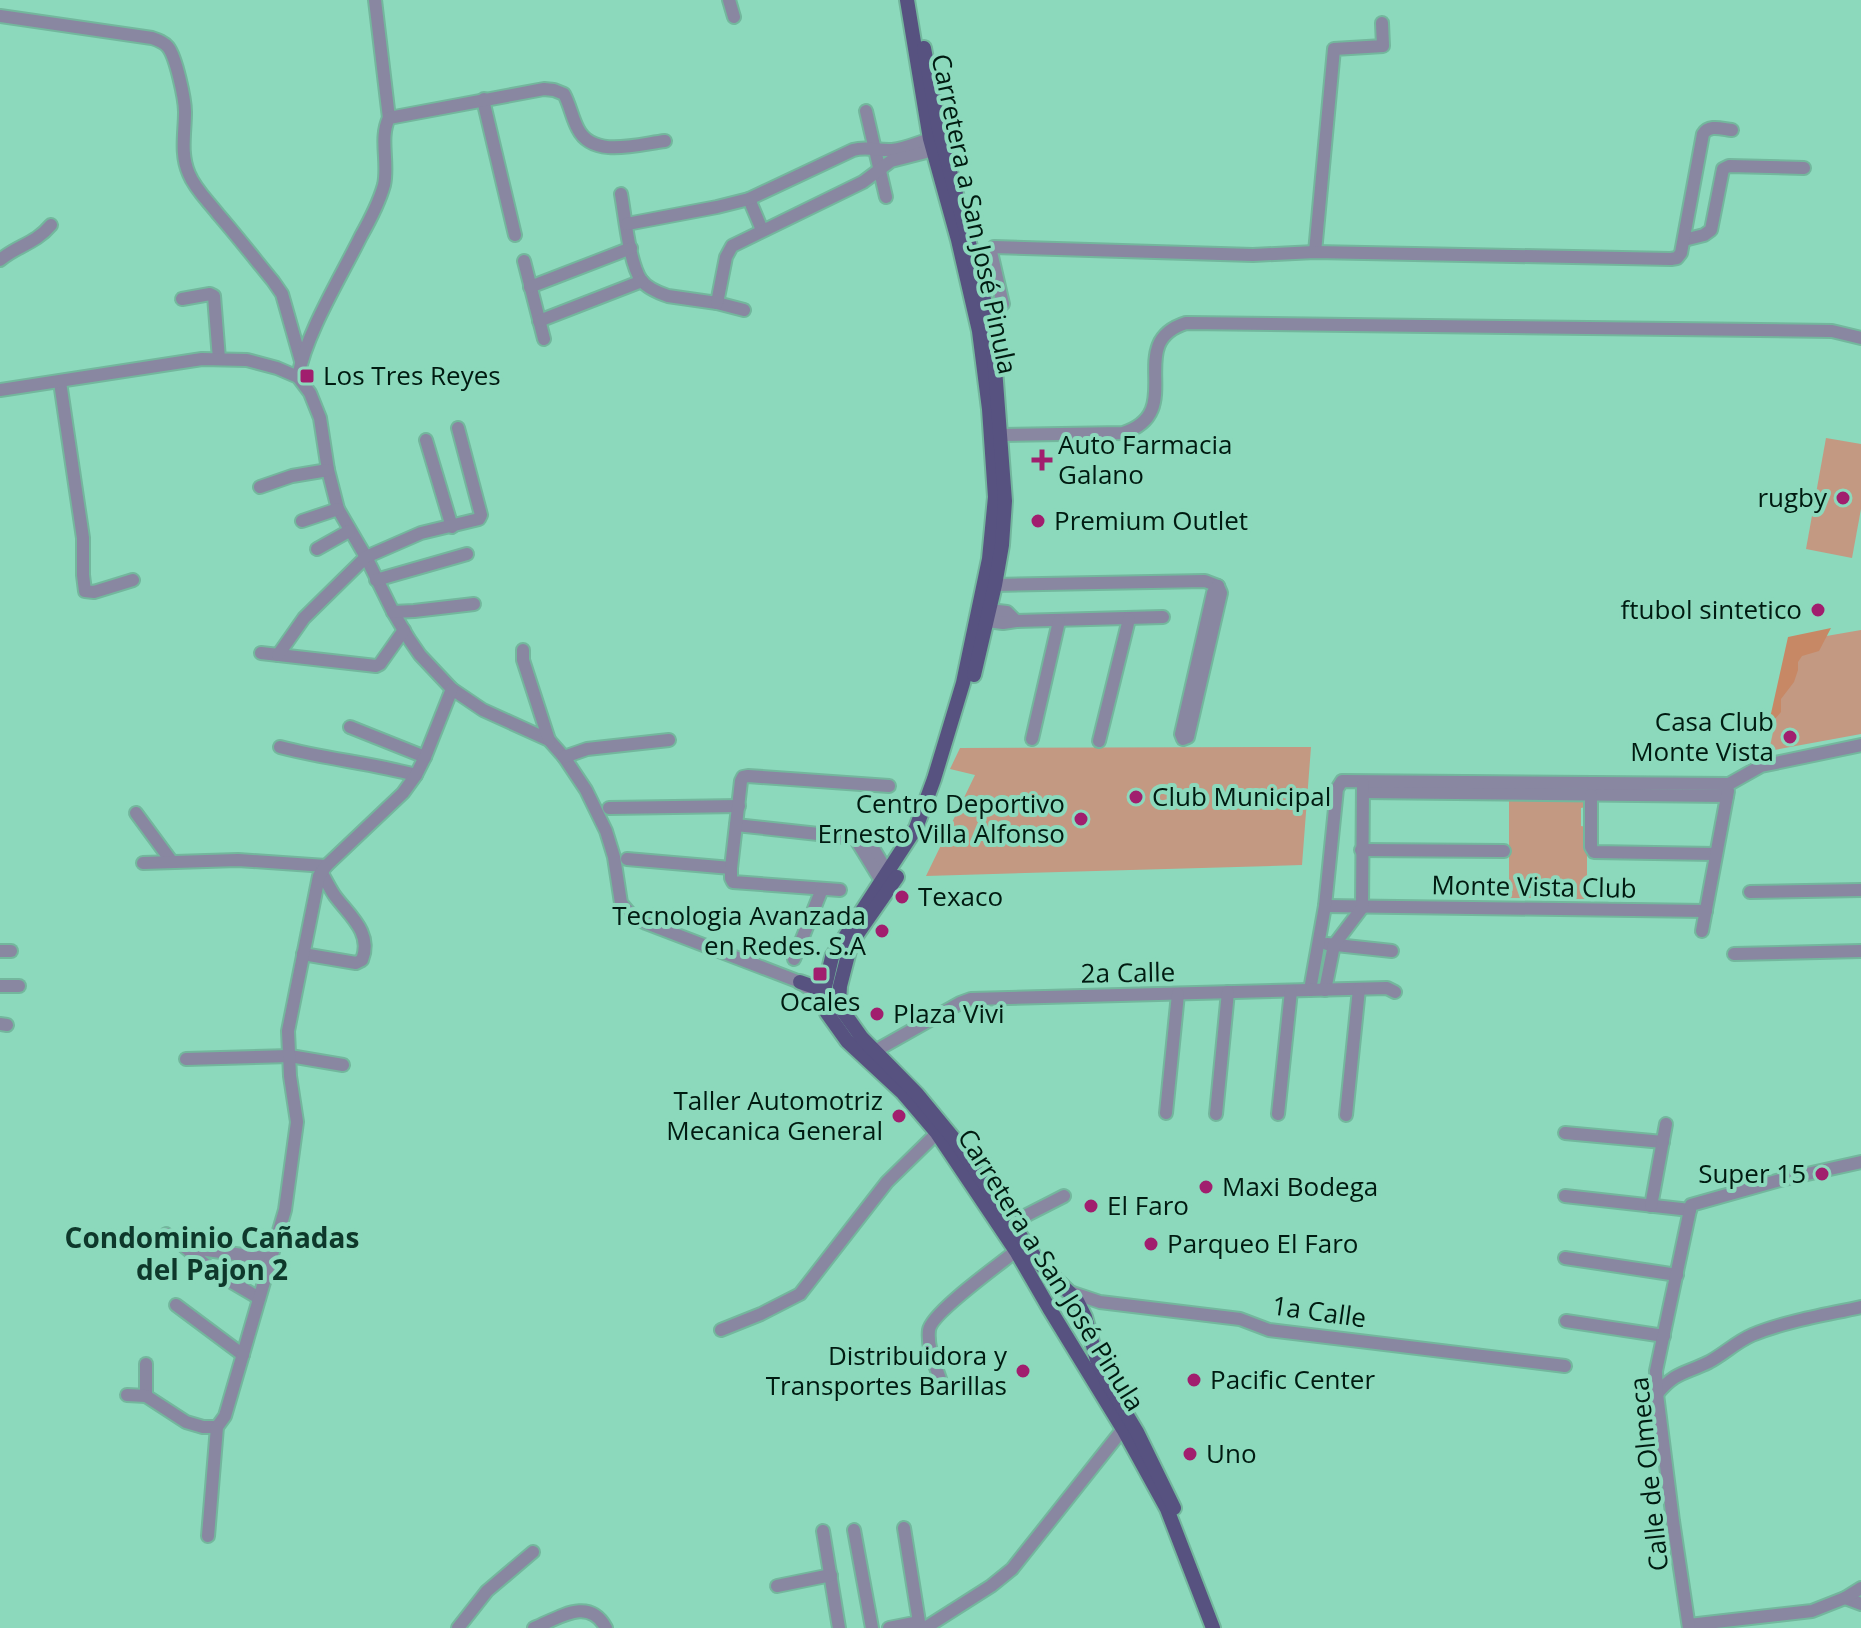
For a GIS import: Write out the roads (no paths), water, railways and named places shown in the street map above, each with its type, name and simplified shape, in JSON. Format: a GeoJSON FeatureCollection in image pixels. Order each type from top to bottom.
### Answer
{"type":"FeatureCollection","features":[{"type":"Feature","properties":{"kind":"main road","name":"Carretera a San José Pinula"},"geometry":{"type":"LineString","coordinates":[[907,0],[932,144],[979,331],[989,409],[995,497],[989,559],[963,683],[934,779],[916,828],[843,939],[829,967],[824,991],[827,1013],[847,1041],[877,1058],[917,1094],[954,1139],[1039,1263],[1080,1305],[1097,1360],[1165,1487],[1220,1628]]}},
{"type":"Feature","properties":{"kind":"main road","name":"Carretera a San José Pinula"},"geometry":{"type":"LineString","coordinates":[[916,0],[939,130],[986,307],[994,355],[1005,501],[995,585],[999,617],[963,714],[926,830],[851,943],[839,1002],[844,1014],[902,1092],[937,1133],[1016,1251],[1123,1429],[1167,1509],[1213,1628]]}},
{"type":"Feature","properties":{"kind":"main road"},"geometry":{"type":"LineString","coordinates":[[801,982],[824,991],[851,1034],[862,1038]]}},
{"type":"Feature","properties":{"kind":"main road"},"geometry":{"type":"LineString","coordinates":[[1047,1306],[1054,1293],[1070,1292]]}},
{"type":"Feature","properties":{"kind":"main road"},"geometry":{"type":"LineString","coordinates":[[1062,1331],[1077,1331],[1085,1317]]}},
{"type":"Feature","properties":{"kind":"main road"},"geometry":{"type":"LineString","coordinates":[[1123,1429],[1129,1430],[1159,1484],[1165,1487]]}},
{"type":"Feature","properties":{"kind":"street"},"geometry":{"type":"LineString","coordinates":[[298,377],[301,361],[317,325],[376,207],[384,184],[384,132],[389,118],[375,0]]}},
{"type":"Feature","properties":{"kind":"street"},"geometry":{"type":"LineString","coordinates":[[729,0],[734,17]]}},
{"type":"Feature","properties":{"kind":"street"},"geometry":{"type":"LineString","coordinates":[[0,16],[152,38],[166,45],[171,51],[183,92],[184,157],[189,174],[282,294],[301,361]]}},
{"type":"Feature","properties":{"kind":"street"},"geometry":{"type":"LineString","coordinates":[[1315,252],[1334,49],[1366,41],[1383,46],[1382,23]]}},
{"type":"Feature","properties":{"kind":"street"},"geometry":{"type":"LineString","coordinates":[[389,118],[544,89],[564,94],[577,128],[583,138],[593,145],[614,147],[665,141]]}},
{"type":"Feature","properties":{"kind":"street"},"geometry":{"type":"LineString","coordinates":[[484,99],[515,235]]}},
{"type":"Feature","properties":{"kind":"street"},"geometry":{"type":"LineString","coordinates":[[866,111],[886,197]]}},
{"type":"Feature","properties":{"kind":"street"},"geometry":{"type":"LineString","coordinates":[[986,307],[1003,304],[991,252],[994,247],[1253,255],[1315,252],[1677,258],[1684,240],[1703,134],[1711,128],[1732,130]]}},
{"type":"Feature","properties":{"kind":"street"},"geometry":{"type":"LineString","coordinates":[[627,224],[749,199],[861,148],[897,150],[932,144]]}},
{"type":"Feature","properties":{"kind":"street"},"geometry":{"type":"LineString","coordinates":[[717,303],[728,251],[738,242],[863,182],[891,161],[932,144]]}},
{"type":"Feature","properties":{"kind":"street"},"geometry":{"type":"LineString","coordinates":[[1684,240],[1711,230],[1723,169],[1729,166],[1804,168]]}},
{"type":"Feature","properties":{"kind":"street"},"geometry":{"type":"LineString","coordinates":[[621,194],[631,248],[642,281],[668,296],[744,310]]}},
{"type":"Feature","properties":{"kind":"street"},"geometry":{"type":"LineString","coordinates":[[749,199],[762,230]]}},
{"type":"Feature","properties":{"kind":"street"},"geometry":{"type":"LineString","coordinates":[[0,260],[34,241],[51,225]]}},
{"type":"Feature","properties":{"kind":"street"},"geometry":{"type":"LineString","coordinates":[[530,287],[631,248]]}},
{"type":"Feature","properties":{"kind":"street"},"geometry":{"type":"LineString","coordinates":[[524,261],[544,339]]}},
{"type":"Feature","properties":{"kind":"street"},"geometry":{"type":"LineString","coordinates":[[539,321],[642,281]]}},
{"type":"Feature","properties":{"kind":"street"},"geometry":{"type":"LineString","coordinates":[[182,299],[214,296],[219,359]]}},
{"type":"Feature","properties":{"kind":"street"},"geometry":{"type":"LineString","coordinates":[[1000,435],[1123,433],[1138,427],[1154,404],[1158,346],[1165,335],[1186,323],[1832,331],[1861,338]]}},
{"type":"Feature","properties":{"kind":"street"},"geometry":{"type":"LineString","coordinates":[[0,390],[185,360],[247,360],[298,377],[310,393],[320,418],[338,509],[393,612],[420,655],[452,689],[483,710],[549,740]]}},
{"type":"Feature","properties":{"kind":"street"},"geometry":{"type":"LineString","coordinates":[[60,382],[83,538],[85,591],[94,592],[133,580]]}},
{"type":"Feature","properties":{"kind":"street"},"geometry":{"type":"LineString","coordinates":[[278,655],[304,618],[366,557],[421,533],[479,519],[481,515],[458,428]]}},
{"type":"Feature","properties":{"kind":"street"},"geometry":{"type":"LineString","coordinates":[[426,440],[452,527]]}},
{"type":"Feature","properties":{"kind":"street"},"geometry":{"type":"LineString","coordinates":[[260,487],[292,476],[328,470]]}},
{"type":"Feature","properties":{"kind":"street"},"geometry":{"type":"LineString","coordinates":[[302,521],[338,509]]}},
{"type":"Feature","properties":{"kind":"street"},"geometry":{"type":"LineString","coordinates":[[317,549],[349,531]]}},
{"type":"Feature","properties":{"kind":"street"},"geometry":{"type":"LineString","coordinates":[[376,580],[467,554]]}},
{"type":"Feature","properties":{"kind":"street"},"geometry":{"type":"LineString","coordinates":[[995,585],[1205,581],[1218,586],[1213,593],[1195,688]]}},
{"type":"Feature","properties":{"kind":"street"},"geometry":{"type":"LineString","coordinates":[[393,612],[474,604]]}},
{"type":"Feature","properties":{"kind":"street"},"geometry":{"type":"LineString","coordinates":[[999,617],[1059,621],[1163,617]]}},
{"type":"Feature","properties":{"kind":"street"},"geometry":{"type":"LineString","coordinates":[[1099,741],[1129,619]]}},
{"type":"Feature","properties":{"kind":"street"},"geometry":{"type":"LineString","coordinates":[[1032,739],[1059,621]]}},
{"type":"Feature","properties":{"kind":"street"},"geometry":{"type":"LineString","coordinates":[[261,653],[376,666],[404,630]]}},
{"type":"Feature","properties":{"kind":"street"},"geometry":{"type":"LineString","coordinates":[[523,650],[523,660],[549,740],[586,790],[606,831],[614,857],[619,899],[628,913],[646,923],[801,982],[816,995],[827,1013]]}},
{"type":"Feature","properties":{"kind":"street"},"geometry":{"type":"LineString","coordinates":[[208,1536],[217,1427],[225,1416],[285,1210],[297,1122],[290,1076],[288,1031],[319,876],[403,793],[416,775],[452,689]]}},
{"type":"Feature","properties":{"kind":"street"},"geometry":{"type":"LineString","coordinates":[[350,727],[425,757]]}},
{"type":"Feature","properties":{"kind":"street"},"geometry":{"type":"LineString","coordinates":[[564,757],[587,749],[669,740]]}},
{"type":"Feature","properties":{"kind":"street"},"geometry":{"type":"LineString","coordinates":[[1510,788],[1591,795],[1728,790],[1761,766],[1861,745]]}},
{"type":"Feature","properties":{"kind":"street"},"geometry":{"type":"LineString","coordinates":[[280,747],[416,775]]}},
{"type":"Feature","properties":{"kind":"street"},"geometry":{"type":"LineString","coordinates":[[840,890],[733,882],[731,868],[741,781],[748,776],[889,786]]}},
{"type":"Feature","properties":{"kind":"street"},"geometry":{"type":"LineString","coordinates":[[1310,990],[1325,906],[1337,787],[1344,781],[1363,786],[1728,790]]}},
{"type":"Feature","properties":{"kind":"street"},"geometry":{"type":"LineString","coordinates":[[1325,990],[1334,945],[1362,908],[1363,786]]}},
{"type":"Feature","properties":{"kind":"street"},"geometry":{"type":"LineString","coordinates":[[1702,931],[1728,790]]}},
{"type":"Feature","properties":{"kind":"street","name":"Monte Vista Club"},"geometry":{"type":"LineString","coordinates":[[1591,795],[1591,847],[1594,852],[1715,854]]}},
{"type":"Feature","properties":{"kind":"street"},"geometry":{"type":"LineString","coordinates":[[609,808],[739,806]]}},
{"type":"Feature","properties":{"kind":"street"},"geometry":{"type":"LineString","coordinates":[[136,813],[172,862]]}},
{"type":"Feature","properties":{"kind":"street"},"geometry":{"type":"LineString","coordinates":[[736,825],[855,838],[870,843],[885,878]]}},
{"type":"Feature","properties":{"kind":"street","name":"Monte Vista Club"},"geometry":{"type":"LineString","coordinates":[[1361,850],[1504,851]]}},
{"type":"Feature","properties":{"kind":"street"},"geometry":{"type":"LineString","coordinates":[[627,859],[731,868]]}},
{"type":"Feature","properties":{"kind":"street"},"geometry":{"type":"LineString","coordinates":[[143,863],[238,860],[324,869]]}},
{"type":"Feature","properties":{"kind":"street"},"geometry":{"type":"LineString","coordinates":[[303,954],[356,963],[362,960],[365,953],[362,933],[334,895],[324,869]]}},
{"type":"Feature","properties":{"kind":"street"},"geometry":{"type":"LineString","coordinates":[[794,959],[822,889]]}},
{"type":"Feature","properties":{"kind":"street"},"geometry":{"type":"LineString","coordinates":[[1750,892],[1861,890]]}},
{"type":"Feature","properties":{"kind":"street","name":"Monte Vista Club"},"geometry":{"type":"LineString","coordinates":[[1325,906],[1706,911]]}},
{"type":"Feature","properties":{"kind":"street"},"geometry":{"type":"LineString","coordinates":[[1318,943],[1392,951]]}},
{"type":"Feature","properties":{"kind":"street"},"geometry":{"type":"LineString","coordinates":[[1734,954],[1861,951]]}},
{"type":"Feature","properties":{"kind":"street"},"geometry":{"type":"LineString","coordinates":[[801,982],[818,978],[829,967]]}},
{"type":"Feature","properties":{"kind":"street"},"geometry":{"type":"LineString","coordinates":[[0,986],[19,986]]}},
{"type":"Feature","properties":{"kind":"street","name":"2a Calle"},"geometry":{"type":"LineString","coordinates":[[877,1058],[971,999],[1178,999],[1290,996],[1310,990],[1387,988],[1395,992]]}},
{"type":"Feature","properties":{"kind":"street"},"geometry":{"type":"LineString","coordinates":[[1346,1115],[1359,989]]}},
{"type":"Feature","properties":{"kind":"street"},"geometry":{"type":"LineString","coordinates":[[1278,1114],[1290,996]]}},
{"type":"Feature","properties":{"kind":"street"},"geometry":{"type":"LineString","coordinates":[[1216,1114],[1228,997]]}},
{"type":"Feature","properties":{"kind":"street"},"geometry":{"type":"LineString","coordinates":[[1166,1113],[1178,999]]}},
{"type":"Feature","properties":{"kind":"street"},"geometry":{"type":"LineString","coordinates":[[186,1059],[290,1056],[343,1065]]}},
{"type":"Feature","properties":{"kind":"street"},"geometry":{"type":"LineString","coordinates":[[1651,1206],[1666,1124]]}},
{"type":"Feature","properties":{"kind":"street"},"geometry":{"type":"LineString","coordinates":[[721,1330],[800,1294],[887,1182],[937,1133]]}},
{"type":"Feature","properties":{"kind":"street"},"geometry":{"type":"LineString","coordinates":[[1565,1133],[1663,1142]]}},
{"type":"Feature","properties":{"kind":"street"},"geometry":{"type":"LineString","coordinates":[[1565,1196],[1684,1210],[1691,1205],[1780,1180],[1861,1162]]}},
{"type":"Feature","properties":{"kind":"street"},"geometry":{"type":"LineString","coordinates":[[1011,1223],[1064,1196]]}},
{"type":"Feature","properties":{"kind":"street","name":"Calle de Olmeca"},"geometry":{"type":"LineString","coordinates":[[1684,1210],[1658,1336],[1656,1371],[1689,1626]]}},
{"type":"Feature","properties":{"kind":"street"},"geometry":{"type":"LineString","coordinates":[[166,1234],[213,1271],[259,1298]]}},
{"type":"Feature","properties":{"kind":"street"},"geometry":{"type":"LineString","coordinates":[[185,1247],[271,1259]]}},
{"type":"Feature","properties":{"kind":"street"},"geometry":{"type":"LineString","coordinates":[[940,1379],[929,1341],[932,1322],[966,1290],[1016,1251]]}},
{"type":"Feature","properties":{"kind":"street"},"geometry":{"type":"LineString","coordinates":[[1565,1258],[1672,1274]]}},
{"type":"Feature","properties":{"kind":"street","name":"1a Calle"},"geometry":{"type":"LineString","coordinates":[[1070,1292],[1100,1302],[1240,1319],[1269,1330],[1565,1366]]}},
{"type":"Feature","properties":{"kind":"street"},"geometry":{"type":"LineString","coordinates":[[176,1305],[243,1355]]}},
{"type":"Feature","properties":{"kind":"street"},"geometry":{"type":"LineString","coordinates":[[1657,1394],[1668,1380],[1710,1361],[1753,1335],[1861,1307]]}},
{"type":"Feature","properties":{"kind":"street"},"geometry":{"type":"LineString","coordinates":[[1085,1317],[1099,1310],[1192,1320]]}},
{"type":"Feature","properties":{"kind":"street"},"geometry":{"type":"LineString","coordinates":[[1566,1321],[1658,1336]]}},
{"type":"Feature","properties":{"kind":"street"},"geometry":{"type":"LineString","coordinates":[[146,1364],[146,1396]]}},
{"type":"Feature","properties":{"kind":"street"},"geometry":{"type":"LineString","coordinates":[[127,1395],[146,1396],[186,1422],[217,1427]]}},
{"type":"Feature","properties":{"kind":"street"},"geometry":{"type":"LineString","coordinates":[[925,1628],[1012,1569],[1123,1429]]}},
{"type":"Feature","properties":{"kind":"street"},"geometry":{"type":"LineString","coordinates":[[889,1628],[918,1624],[920,1618],[904,1528]]}},
{"type":"Feature","properties":{"kind":"street"},"geometry":{"type":"LineString","coordinates":[[854,1530],[872,1628]]}},
{"type":"Feature","properties":{"kind":"street"},"geometry":{"type":"LineString","coordinates":[[823,1531],[839,1628]]}},
{"type":"Feature","properties":{"kind":"street"},"geometry":{"type":"LineString","coordinates":[[458,1628],[487,1591],[533,1552]]}},
{"type":"Feature","properties":{"kind":"street"},"geometry":{"type":"LineString","coordinates":[[777,1586],[831,1575]]}},
{"type":"Feature","properties":{"kind":"street"},"geometry":{"type":"LineString","coordinates":[[1689,1626],[1812,1611],[1861,1588]]}},
{"type":"Feature","properties":{"kind":"street"},"geometry":{"type":"LineString","coordinates":[[1845,1598],[1861,1604]]}},
{"type":"Feature","properties":{"kind":"street"},"geometry":{"type":"LineString","coordinates":[[534,1628],[581,1611],[598,1615],[606,1628]]}},
{"type":"Feature","properties":{"kind":"place","name":"Los Tres Reyes"},"geometry":{"type":"Point","coordinates":[307,376]}},
{"type":"Feature","properties":{"kind":"place","name":"Auto Farmacia Galano"},"geometry":{"type":"Point","coordinates":[1042,460]}},
{"type":"Feature","properties":{"kind":"place","name":"rugby"},"geometry":{"type":"Point","coordinates":[1843,498]}},
{"type":"Feature","properties":{"kind":"place","name":"Premium Outlet"},"geometry":{"type":"Point","coordinates":[1038,521]}},
{"type":"Feature","properties":{"kind":"place","name":"ftubol sintetico"},"geometry":{"type":"Point","coordinates":[1818,610]}},
{"type":"Feature","properties":{"kind":"place","name":"Casa Club Monte Vista"},"geometry":{"type":"Point","coordinates":[1790,737]}},
{"type":"Feature","properties":{"kind":"place","name":"Club Municipal"},"geometry":{"type":"Point","coordinates":[1136,797]}},
{"type":"Feature","properties":{"kind":"place","name":"Centro Deportivo Ernesto Villa Alfonso"},"geometry":{"type":"Point","coordinates":[1081,819]}},
{"type":"Feature","properties":{"kind":"place","name":"Texaco"},"geometry":{"type":"Point","coordinates":[902,897]}},
{"type":"Feature","properties":{"kind":"place","name":"Tecnologia Avanzada en Redes. S.A"},"geometry":{"type":"Point","coordinates":[882,931]}},
{"type":"Feature","properties":{"kind":"place","name":"Ocales"},"geometry":{"type":"Point","coordinates":[820,974]}},
{"type":"Feature","properties":{"kind":"place","name":"Plaza Vivi"},"geometry":{"type":"Point","coordinates":[877,1014]}},
{"type":"Feature","properties":{"kind":"place","name":"Taller Automotriz Mecanica General"},"geometry":{"type":"Point","coordinates":[899,1116]}},
{"type":"Feature","properties":{"kind":"place","name":"Super 15"},"geometry":{"type":"Point","coordinates":[1822,1174]}},
{"type":"Feature","properties":{"kind":"place","name":"Maxi Bodega"},"geometry":{"type":"Point","coordinates":[1206,1187]}},
{"type":"Feature","properties":{"kind":"place","name":"El Faro"},"geometry":{"type":"Point","coordinates":[1091,1206]}},
{"type":"Feature","properties":{"kind":"place","name":"Parqueo El Faro"},"geometry":{"type":"Point","coordinates":[1151,1244]}},
{"type":"Feature","properties":{"kind":"place","name":"Distribuidora y Transportes Barillas"},"geometry":{"type":"Point","coordinates":[1023,1371]}},
{"type":"Feature","properties":{"kind":"place","name":"Pacific Center"},"geometry":{"type":"Point","coordinates":[1194,1380]}},
{"type":"Feature","properties":{"kind":"place","name":"Uno"},"geometry":{"type":"Point","coordinates":[1190,1454]}},
{"type":"Feature","properties":{"kind":"district","name":"Condominio Cañadas del Pajon 2"},"geometry":{"type":"Point","coordinates":[212,1254]}}]}
